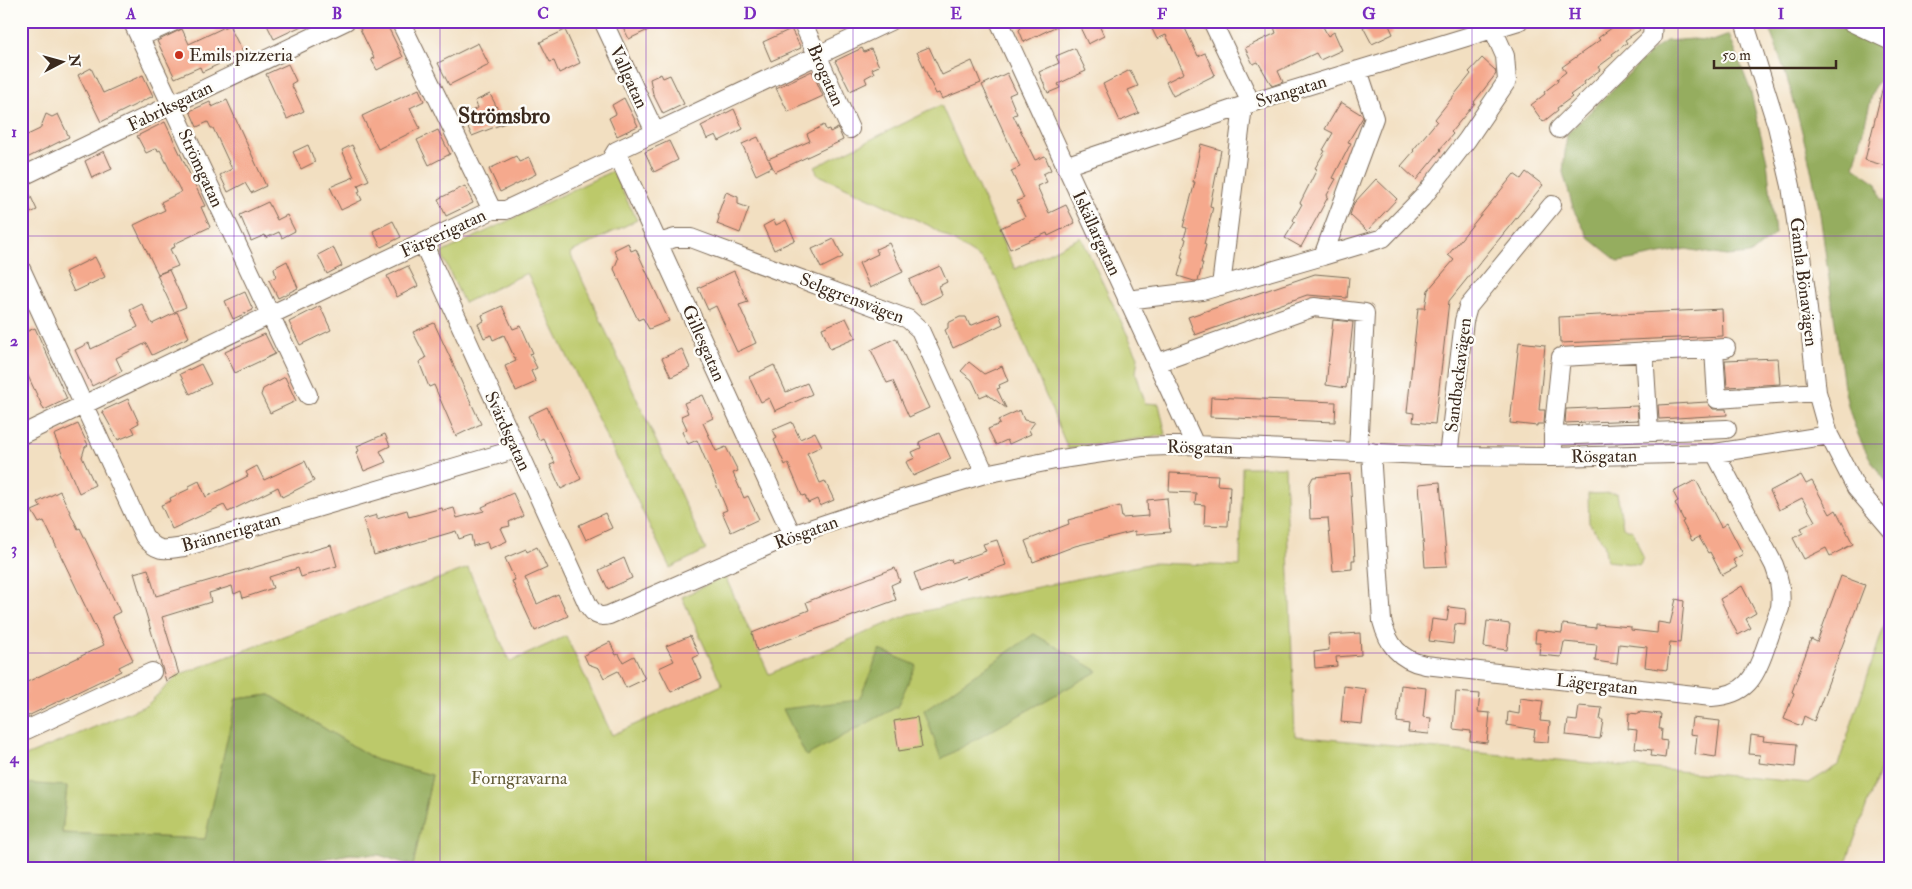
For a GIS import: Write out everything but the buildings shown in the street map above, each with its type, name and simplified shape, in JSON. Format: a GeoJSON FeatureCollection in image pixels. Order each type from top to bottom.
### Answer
{"type":"FeatureCollection","features":[{"type":"Feature","properties":{"kind":"street","name":"Strömgatan"},"geometry":{"type":"LineString","coordinates":[[132,21],[308,395]]}},
{"type":"Feature","properties":{"kind":"street"},"geometry":{"type":"LineString","coordinates":[[140,37],[176,21]]}},
{"type":"Feature","properties":{"kind":"street","name":"Fabriksgatan"},"geometry":{"type":"LineString","coordinates":[[21,177],[346,21]]}},
{"type":"Feature","properties":{"kind":"street"},"geometry":{"type":"LineString","coordinates":[[400,21],[492,210]]}},
{"type":"Feature","properties":{"kind":"street","name":"Vallgatan"},"geometry":{"type":"LineString","coordinates":[[603,21],[654,132]]}},
{"type":"Feature","properties":{"kind":"street","name":"Brogatan"},"geometry":{"type":"LineString","coordinates":[[802,21],[850,129]]}},
{"type":"Feature","properties":{"kind":"street","name":"Färgerigatan"},"geometry":{"type":"LineString","coordinates":[[21,435],[492,210],[506,210],[610,161],[616,151],[654,132],[890,21]]}},
{"type":"Feature","properties":{"kind":"street","name":"Iskällargatan"},"geometry":{"type":"LineString","coordinates":[[999,21],[1195,445]]}},
{"type":"Feature","properties":{"kind":"street"},"geometry":{"type":"LineString","coordinates":[[1212,21],[1247,104],[1221,286]]}},
{"type":"Feature","properties":{"kind":"street","name":"Svangatan"},"geometry":{"type":"LineString","coordinates":[[1066,166],[1247,104],[1519,21]]}},
{"type":"Feature","properties":{"kind":"street"},"geometry":{"type":"LineString","coordinates":[[1559,129],[1652,37],[1653,21]]}},
{"type":"Feature","properties":{"kind":"street","name":"Gamla Bönavägen"},"geometry":{"type":"LineString","coordinates":[[1744,21],[1777,126],[1791,186],[1817,392],[1829,435],[1856,488],[1891,529]]}},
{"type":"Feature","properties":{"kind":"street"},"geometry":{"type":"LineString","coordinates":[[1849,21],[1891,41]]}},
{"type":"Feature","properties":{"kind":"street"},"geometry":{"type":"LineString","coordinates":[[1128,300],[1188,294],[1221,286],[1382,238],[1423,197],[1466,140],[1506,81],[1505,56],[1494,29]]}},
{"type":"Feature","properties":{"kind":"street"},"geometry":{"type":"LineString","coordinates":[[1323,256],[1374,118],[1358,70]]}},
{"type":"Feature","properties":{"kind":"street","name":"Gillesgatan"},"geometry":{"type":"LineString","coordinates":[[616,151],[792,535]]}},
{"type":"Feature","properties":{"kind":"street","name":"Sandbackavägen"},"geometry":{"type":"LineString","coordinates":[[1448,456],[1464,321],[1468,307],[1552,205]]}},
{"type":"Feature","properties":{"kind":"street","name":"Selggrensvägen"},"geometry":{"type":"LineString","coordinates":[[659,243],[675,238],[691,238],[908,319],[920,330],[985,474]]}},
{"type":"Feature","properties":{"kind":"street","name":"Svärdsgatan"},"geometry":{"type":"LineString","coordinates":[[423,243],[588,605],[598,616]]}},
{"type":"Feature","properties":{"kind":"street","name":"Brännerigatan"},"geometry":{"type":"LineString","coordinates":[[21,270],[144,536],[156,549],[165,550],[184,547],[517,449]]}},
{"type":"Feature","properties":{"kind":"street","name":"Lägergatan"},"geometry":{"type":"LineString","coordinates":[[1157,363],[1314,307],[1365,313],[1365,452],[1382,621],[1386,636],[1392,647],[1400,655],[1415,663],[1425,665],[1712,697],[1723,696],[1741,690],[1754,677],[1780,608],[1779,577],[1715,453]]}},
{"type":"Feature","properties":{"kind":"street"},"geometry":{"type":"LineString","coordinates":[[1553,457],[1553,436],[1561,357],[1720,348],[1717,399],[1817,392]]}},
{"type":"Feature","properties":{"kind":"street"},"geometry":{"type":"LineString","coordinates":[[1644,352],[1649,432]]}},
{"type":"Feature","properties":{"kind":"street"},"geometry":{"type":"LineString","coordinates":[[1553,436],[1727,429]]}},
{"type":"Feature","properties":{"kind":"street","name":"Rösgatan"},"geometry":{"type":"LineString","coordinates":[[598,616],[609,615],[792,535],[882,505],[985,474],[1142,446],[1195,445],[1448,456],[1553,457],[1715,453],[1829,435]]}},
{"type":"Feature","properties":{"kind":"street"},"geometry":{"type":"LineString","coordinates":[[21,724],[24,731],[152,672]]}},
{"type":"Feature","properties":{"kind":"green space"},"geometry":{"type":"Polygon","coordinates":[[[1766,21],[1832,21],[1891,46],[1891,68],[1874,87],[1854,167],[1877,183],[1881,199],[1891,201],[1891,487],[1874,464],[1860,440],[1847,401],[1814,183],[1790,89],[1766,21]]]}},
{"type":"Feature","properties":{"kind":"green space"},"geometry":{"type":"Polygon","coordinates":[[[1875,21],[1891,21],[1891,32],[1876,25],[1875,21]]]}},
{"type":"Feature","properties":{"kind":"green space"},"geometry":{"type":"Polygon","coordinates":[[[1729,35],[1750,89],[1767,161],[1775,234],[1751,254],[1726,256],[1686,249],[1619,262],[1589,238],[1574,211],[1563,172],[1567,134],[1653,50],[1666,41],[1693,39],[1713,41],[1729,35]]]}},
{"type":"Feature","properties":{"kind":"green space"},"geometry":{"type":"Polygon","coordinates":[[[941,105],[1015,269],[1081,237],[1138,357],[1136,373],[1145,403],[1159,404],[1166,435],[1068,449],[997,279],[981,259],[928,225],[817,174],[815,167],[941,105]]]}},
{"type":"Feature","properties":{"kind":"green space"},"geometry":{"type":"Polygon","coordinates":[[[612,171],[637,220],[570,253],[706,550],[670,568],[527,273],[464,303],[441,253],[612,171]]]}},
{"type":"Feature","properties":{"kind":"green space","name":"Forngravarna"},"geometry":{"type":"Polygon","coordinates":[[[1242,467],[1285,467],[1295,736],[1809,783],[1838,765],[1891,605],[1891,739],[1844,868],[420,868],[413,866],[432,775],[376,760],[270,695],[236,699],[206,839],[62,833],[67,787],[21,783],[21,758],[147,705],[178,675],[468,568],[510,662],[566,636],[612,735],[722,685],[682,597],[725,576],[769,674],[910,614],[1152,563],[1240,566],[1242,467]]]}},
{"type":"Feature","properties":{"kind":"green space"},"geometry":{"type":"Polygon","coordinates":[[[1617,493],[1623,527],[1633,531],[1643,557],[1640,565],[1607,561],[1604,543],[1589,523],[1588,494],[1617,493]]]}},
{"type":"Feature","properties":{"kind":"green space"},"geometry":{"type":"Polygon","coordinates":[[[1034,634],[1098,671],[941,759],[924,710],[1034,634]]]}},
{"type":"Feature","properties":{"kind":"green space"},"geometry":{"type":"Polygon","coordinates":[[[880,650],[916,665],[897,707],[806,756],[783,709],[859,700],[880,650]]]}},
{"type":"Feature","properties":{"kind":"green space"},"geometry":{"type":"Polygon","coordinates":[[[270,695],[376,760],[432,775],[413,866],[379,855],[350,854],[272,868],[23,868],[21,866],[21,783],[67,786],[62,833],[205,839],[236,699],[270,695]]]}},
{"type":"Feature","properties":{"kind":"place","name":"Emils pizzeria"},"geometry":{"type":"Point","coordinates":[179,55]}},
{"type":"Feature","properties":{"kind":"district","name":"Strömsbro"},"geometry":{"type":"Point","coordinates":[504,115]}}]}
